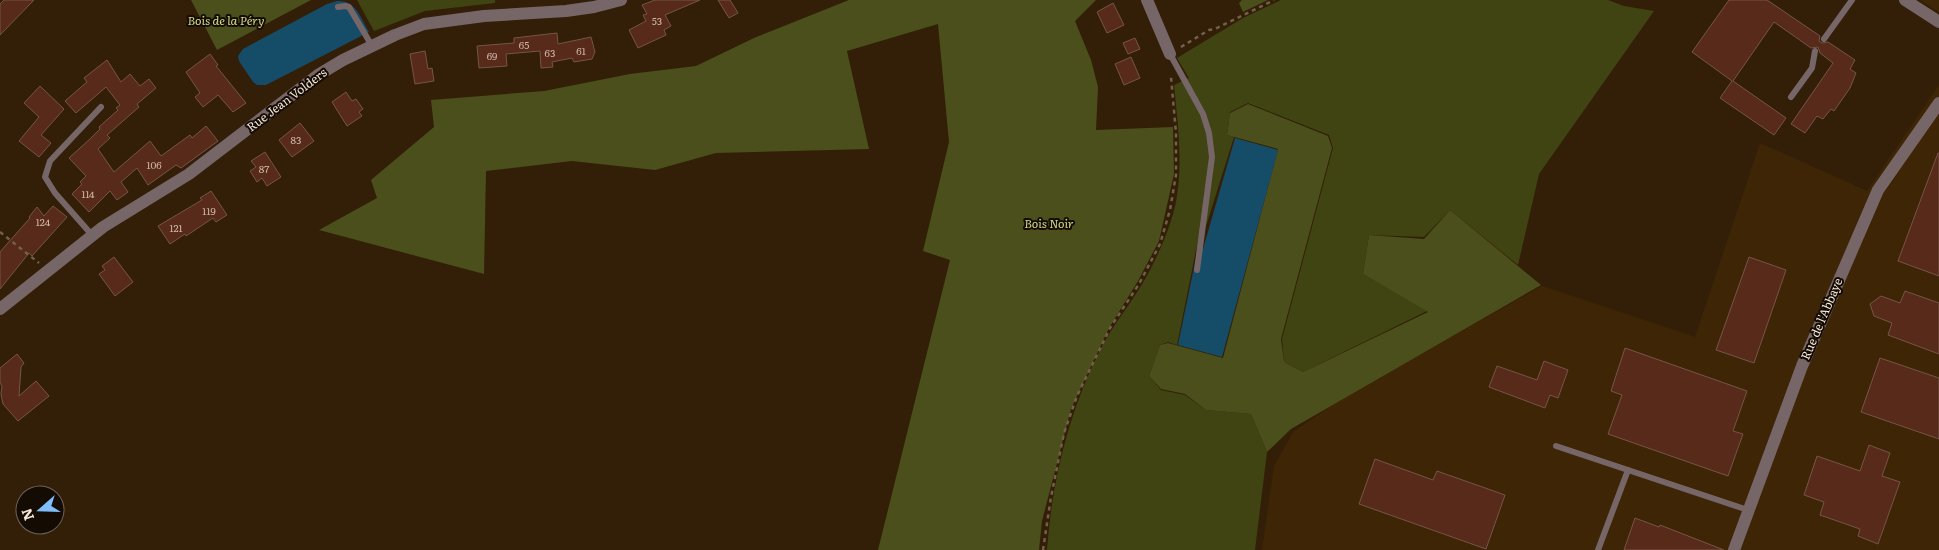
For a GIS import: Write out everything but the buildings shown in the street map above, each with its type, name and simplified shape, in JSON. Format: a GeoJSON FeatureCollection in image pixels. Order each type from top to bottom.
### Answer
{"type":"FeatureCollection","features":[{"type":"Feature","properties":{"kind":"street","name":"Rue Jean Volders"},"geometry":{"type":"LineString","coordinates":[[0,309],[92,235],[189,174],[318,75],[372,46],[409,29],[439,22],[484,16],[566,11],[594,7],[621,0]]}},
{"type":"Feature","properties":{"kind":"street"},"geometry":{"type":"LineString","coordinates":[[1147,0],[1170,54]]}},
{"type":"Feature","properties":{"kind":"street"},"geometry":{"type":"LineString","coordinates":[[1905,0],[1939,22]]}},
{"type":"Feature","properties":{"kind":"street","name":"Rue de l'Abbaye"},"geometry":{"type":"LineString","coordinates":[[1734,550],[1802,366],[1878,190],[1939,102]]}},
{"type":"Feature","properties":{"kind":"lane"},"geometry":{"type":"LineString","coordinates":[[1824,39],[1852,0]]}},
{"type":"Feature","properties":{"kind":"lane"},"geometry":{"type":"LineString","coordinates":[[338,7],[349,7],[372,46]]}},
{"type":"Feature","properties":{"kind":"lane"},"geometry":{"type":"LineString","coordinates":[[1791,97],[1812,68],[1816,51]]}},
{"type":"Feature","properties":{"kind":"lane"},"geometry":{"type":"LineString","coordinates":[[1170,54],[1203,114],[1209,133],[1212,157],[1197,270]]}},
{"type":"Feature","properties":{"kind":"lane"},"geometry":{"type":"LineString","coordinates":[[92,235],[55,193],[45,177],[50,161],[101,107]]}},
{"type":"Feature","properties":{"kind":"lane"},"geometry":{"type":"LineString","coordinates":[[1556,446],[1748,510]]}},
{"type":"Feature","properties":{"kind":"lane"},"geometry":{"type":"LineString","coordinates":[[1598,550],[1628,470]]}},
{"type":"Feature","properties":{"kind":"path"},"geometry":{"type":"LineString","coordinates":[[1043,550],[1051,496],[1064,434],[1077,396],[1110,328],[1139,284],[1160,244],[1170,210],[1176,175],[1176,133],[1170,54],[1209,30],[1215,29],[1274,0]]}},
{"type":"Feature","properties":{"kind":"path"},"geometry":{"type":"LineString","coordinates":[[0,232],[47,272]]}},
{"type":"Feature","properties":{"kind":"shaded area"},"geometry":{"type":"Polygon","coordinates":[[[1920,0],[1939,0],[1939,12],[1920,0]]]}},
{"type":"Feature","properties":{"kind":"shaded area"},"geometry":{"type":"Polygon","coordinates":[[[1939,85],[1939,550],[1262,550],[1274,466],[1293,432],[1349,394],[1542,286],[1695,337],[1760,143],[1867,191],[1939,85]]]}},
{"type":"Feature","properties":{"kind":"green space","name":"Bois de la Péry"},"geometry":{"type":"Polygon","coordinates":[[[191,0],[311,0],[217,50],[191,0]]]}},
{"type":"Feature","properties":{"kind":"green space"},"geometry":{"type":"Polygon","coordinates":[[[357,0],[495,0],[495,3],[425,11],[374,31],[357,0]]]}},
{"type":"Feature","properties":{"kind":"green space","name":"Bois Noir"},"geometry":{"type":"Polygon","coordinates":[[[849,0],[1096,0],[1075,21],[1091,60],[1098,87],[1096,130],[1173,127],[1174,174],[1159,241],[1138,281],[1109,328],[1071,409],[1042,521],[1039,550],[878,550],[950,260],[923,251],[949,142],[938,24],[847,51],[869,149],[716,153],[655,170],[572,161],[486,171],[484,274],[319,230],[377,198],[371,180],[434,127],[431,100],[544,91],[630,74],[696,66],[754,38],[849,0]]]}},
{"type":"Feature","properties":{"kind":"green space"},"geometry":{"type":"Polygon","coordinates":[[[1242,0],[1268,0],[1243,12],[1239,3],[1242,0]]]}},
{"type":"Feature","properties":{"kind":"green space"},"geometry":{"type":"Polygon","coordinates":[[[1281,0],[1608,0],[1624,6],[1654,11],[1539,174],[1518,265],[1450,210],[1424,237],[1369,235],[1363,274],[1427,311],[1303,372],[1284,362],[1282,339],[1333,148],[1329,135],[1248,103],[1230,112],[1227,135],[1234,137],[1207,223],[1199,235],[1177,345],[1168,342],[1160,345],[1149,376],[1161,390],[1185,395],[1206,410],[1251,414],[1267,452],[1255,550],[1047,550],[1049,524],[1058,472],[1079,398],[1100,350],[1152,266],[1162,245],[1176,202],[1179,158],[1174,85],[1189,78],[1177,58],[1243,18],[1281,0]]]}},
{"type":"Feature","properties":{"kind":"green space"},"geometry":{"type":"Polygon","coordinates":[[[1248,104],[1328,136],[1332,148],[1281,339],[1284,362],[1303,372],[1428,312],[1363,274],[1369,235],[1424,239],[1450,210],[1541,285],[1291,429],[1267,452],[1251,414],[1206,410],[1185,394],[1161,389],[1149,376],[1160,345],[1168,343],[1223,358],[1278,149],[1227,135],[1230,113],[1248,104]]]}},
{"type":"Feature","properties":{"kind":"water"},"geometry":{"type":"Polygon","coordinates":[[[343,1],[353,6],[369,32],[266,85],[257,85],[253,82],[239,61],[238,56],[243,49],[327,4],[343,1]]]}},
{"type":"Feature","properties":{"kind":"water"},"geometry":{"type":"Polygon","coordinates":[[[1235,138],[1278,150],[1222,357],[1178,345],[1197,253],[1203,249],[1235,138]]]}}]}
